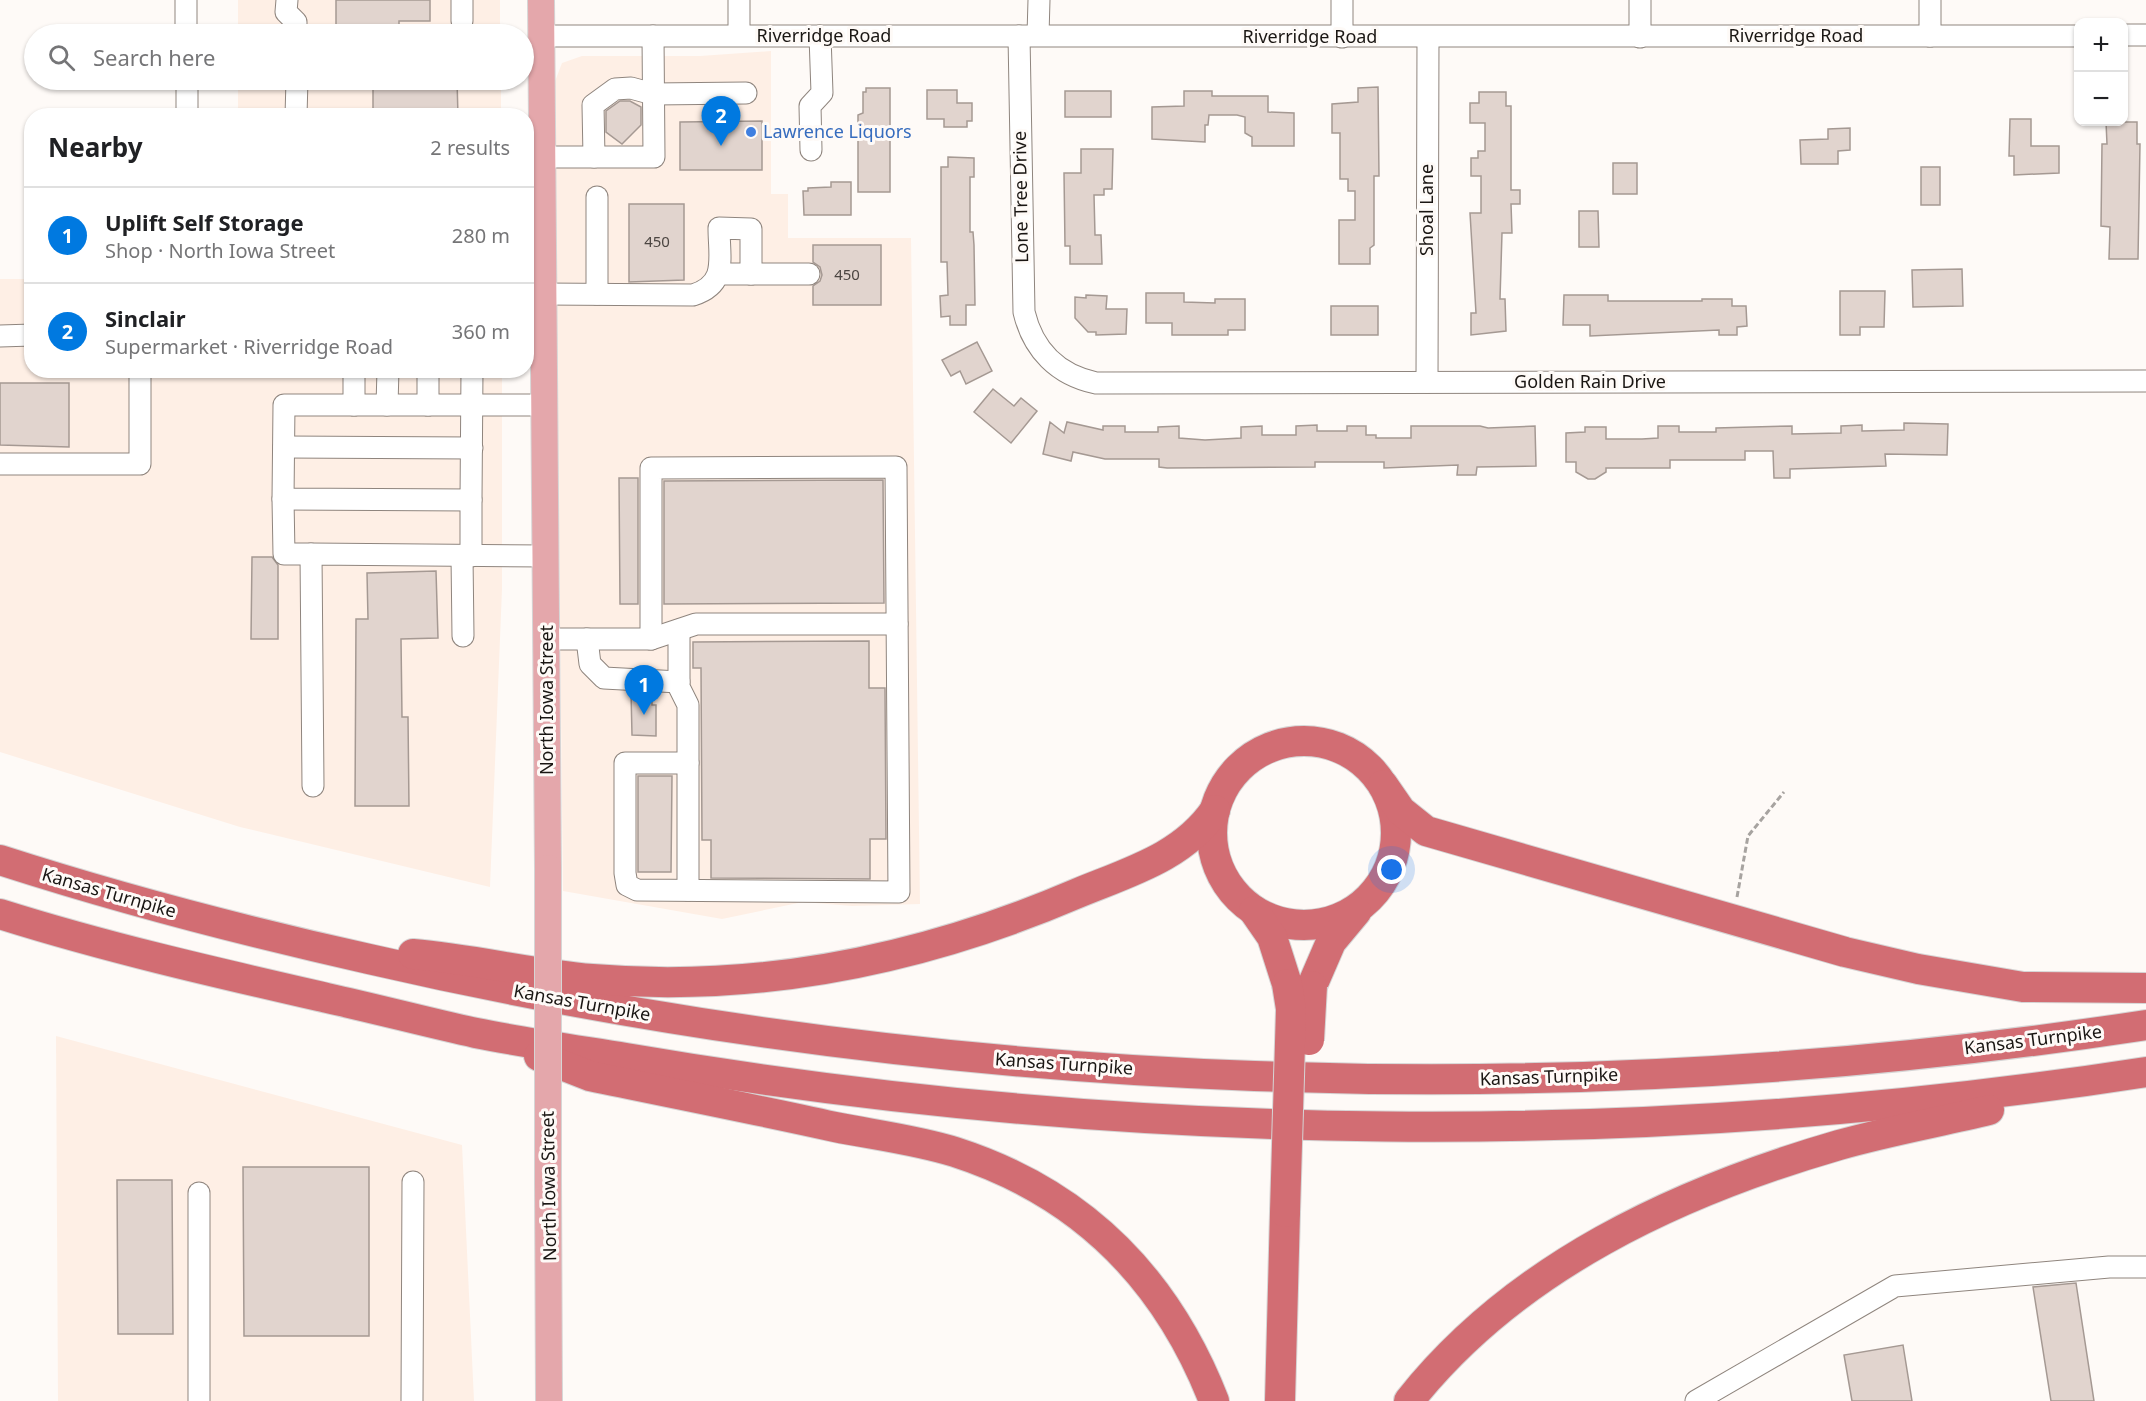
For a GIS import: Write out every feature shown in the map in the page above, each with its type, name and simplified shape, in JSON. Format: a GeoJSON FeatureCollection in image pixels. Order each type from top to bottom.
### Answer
{"type":"FeatureCollection","features":[{"type":"Feature","properties":{"kind":"highway"},"geometry":{"type":"LineString","coordinates":[[303,945],[457,958],[580,977],[631,981],[689,982],[752,979],[858,964],[964,937],[1034,912],[1179,848],[1201,831],[1215,810],[1225,785],[1242,765],[1265,750],[1291,742],[1317,742],[1343,749],[1366,764],[1401,811],[1426,831],[1845,952],[1918,969],[2024,987],[2146,988]]}},
{"type":"Feature","properties":{"kind":"highway"},"geometry":{"type":"LineString","coordinates":[[1297,1401],[1291,1009],[1300,985],[1342,926],[1385,880],[1396,848],[1395,815],[1383,784]]}},
{"type":"Feature","properties":{"kind":"highway"},"geometry":{"type":"LineString","coordinates":[[1215,810],[1212,839],[1218,867],[1233,892],[1254,911],[1300,985]]}},
{"type":"Feature","properties":{"kind":"highway","name":"Kansas Turnpike"},"geometry":{"type":"LineString","coordinates":[[0,860],[72,884],[303,945],[524,993],[806,1039],[1058,1065],[1242,1076],[1482,1079],[1738,1069],[1985,1046],[2146,1025]]}},
{"type":"Feature","properties":{"kind":"highway"},"geometry":{"type":"LineString","coordinates":[[1254,911],[1281,922],[1310,925],[1338,919],[1363,904]]}},
{"type":"Feature","properties":{"kind":"highway"},"geometry":{"type":"LineString","coordinates":[[0,914],[63,934],[199,968],[477,1033],[753,1080],[878,1096],[1108,1116],[1304,1126],[1512,1126],[1737,1117],[1936,1100],[2138,1073]]}},
{"type":"Feature","properties":{"kind":"highway"},"geometry":{"type":"LineString","coordinates":[[477,1033],[590,1076],[953,1152],[1025,1181],[1087,1220],[1128,1257],[1148,1281],[1181,1329],[1214,1401]]}},
{"type":"Feature","properties":{"kind":"highway"},"geometry":{"type":"LineString","coordinates":[[1408,1401],[1442,1360],[1521,1291],[1583,1252],[1684,1201],[1778,1165],[1840,1145],[2138,1073]]}},
{"type":"Feature","properties":{"kind":"highway"},"geometry":{"type":"LineString","coordinates":[[1280,1401],[1294,1213]]}},
{"type":"Feature","properties":{"kind":"main road","name":"North Iowa Street"},"geometry":{"type":"LineString","coordinates":[[541,0],[548,868],[549,1401]]}},
{"type":"Feature","properties":{"kind":"street"},"geometry":{"type":"LineString","coordinates":[[186,0],[186,24]]}},
{"type":"Feature","properties":{"kind":"street"},"geometry":{"type":"LineString","coordinates":[[286,0],[286,12],[296,24]]}},
{"type":"Feature","properties":{"kind":"street"},"geometry":{"type":"LineString","coordinates":[[462,0],[462,21]]}},
{"type":"Feature","properties":{"kind":"street"},"geometry":{"type":"LineString","coordinates":[[739,0],[739,36]]}},
{"type":"Feature","properties":{"kind":"street","name":"Lone Tree Drive"},"geometry":{"type":"LineString","coordinates":[[1039,0],[1029,36],[1023,304],[1029,331],[1043,353]]}},
{"type":"Feature","properties":{"kind":"street"},"geometry":{"type":"LineString","coordinates":[[1342,0],[1342,37]]}},
{"type":"Feature","properties":{"kind":"street"},"geometry":{"type":"LineString","coordinates":[[1640,0],[1640,37]]}},
{"type":"Feature","properties":{"kind":"street"},"geometry":{"type":"LineString","coordinates":[[1930,0],[1930,36]]}},
{"type":"Feature","properties":{"kind":"street"},"geometry":{"type":"LineString","coordinates":[[2128,35],[2146,35]]}},
{"type":"Feature","properties":{"kind":"street","name":"Riverridge Road"},"geometry":{"type":"LineString","coordinates":[[541,36],[2074,36]]}},
{"type":"Feature","properties":{"kind":"street"},"geometry":{"type":"LineString","coordinates":[[541,157],[654,157],[653,36]]}},
{"type":"Feature","properties":{"kind":"street"},"geometry":{"type":"LineString","coordinates":[[811,150],[810,106],[822,93],[820,36]]}},
{"type":"Feature","properties":{"kind":"street","name":"Shoal Lane"},"geometry":{"type":"LineString","coordinates":[[1427,382],[1428,37]]}},
{"type":"Feature","properties":{"kind":"street"},"geometry":{"type":"LineString","coordinates":[[594,157],[593,105],[615,89],[631,88],[653,94],[746,93]]}},
{"type":"Feature","properties":{"kind":"street"},"geometry":{"type":"LineString","coordinates":[[187,90],[187,108]]}},
{"type":"Feature","properties":{"kind":"street"},"geometry":{"type":"LineString","coordinates":[[296,108],[297,90]]}},
{"type":"Feature","properties":{"kind":"street"},"geometry":{"type":"LineString","coordinates":[[597,197],[597,294]]}},
{"type":"Feature","properties":{"kind":"street"},"geometry":{"type":"LineString","coordinates":[[543,294],[693,294],[713,286],[720,274],[719,228],[751,229],[751,274]]}},
{"type":"Feature","properties":{"kind":"street"},"geometry":{"type":"LineString","coordinates":[[720,274],[809,274]]}},
{"type":"Feature","properties":{"kind":"street"},"geometry":{"type":"LineString","coordinates":[[0,336],[24,335]]}},
{"type":"Feature","properties":{"kind":"street","name":"Golden Rain Drive"},"geometry":{"type":"LineString","coordinates":[[1043,353],[1059,368],[1096,383],[2146,381]]}},
{"type":"Feature","properties":{"kind":"street"},"geometry":{"type":"LineString","coordinates":[[0,464],[140,464],[140,378]]}},
{"type":"Feature","properties":{"kind":"street"},"geometry":{"type":"LineString","coordinates":[[354,378],[354,405]]}},
{"type":"Feature","properties":{"kind":"street"},"geometry":{"type":"LineString","coordinates":[[387,405],[388,378]]}},
{"type":"Feature","properties":{"kind":"street"},"geometry":{"type":"LineString","coordinates":[[428,378],[428,405]]}},
{"type":"Feature","properties":{"kind":"street"},"geometry":{"type":"LineString","coordinates":[[463,636],[471,500],[472,378]]}},
{"type":"Feature","properties":{"kind":"street"},"geometry":{"type":"LineString","coordinates":[[544,405],[284,405],[283,499],[284,554],[546,556]]}},
{"type":"Feature","properties":{"kind":"street"},"geometry":{"type":"LineString","coordinates":[[284,447],[471,448]]}},
{"type":"Feature","properties":{"kind":"street"},"geometry":{"type":"LineString","coordinates":[[651,639],[651,468],[896,467],[899,892],[637,890],[627,885],[625,873],[625,763],[688,764]]}},
{"type":"Feature","properties":{"kind":"street"},"geometry":{"type":"LineString","coordinates":[[283,499],[471,500]]}},
{"type":"Feature","properties":{"kind":"street"},"geometry":{"type":"LineString","coordinates":[[311,554],[313,786]]}},
{"type":"Feature","properties":{"kind":"street"},"geometry":{"type":"LineString","coordinates":[[546,639],[651,639],[696,624],[897,624]]}},
{"type":"Feature","properties":{"kind":"street"},"geometry":{"type":"LineString","coordinates":[[679,630],[679,682],[688,705],[688,890]]}},
{"type":"Feature","properties":{"kind":"street"},"geometry":{"type":"LineString","coordinates":[[587,639],[590,664],[604,678],[679,682]]}},
{"type":"Feature","properties":{"kind":"street"},"geometry":{"type":"LineString","coordinates":[[412,1401],[413,1182]]}},
{"type":"Feature","properties":{"kind":"street"},"geometry":{"type":"LineString","coordinates":[[198,1193],[199,1401]]}},
{"type":"Feature","properties":{"kind":"street"},"geometry":{"type":"LineString","coordinates":[[1696,1401],[1894,1286],[2109,1267],[2146,1267]]}},
{"type":"Feature","properties":{"kind":"path"},"geometry":{"type":"LineString","coordinates":[[1733,920],[1748,836],[1784,792]]}},
{"type":"Feature","properties":{"kind":"shaded area"},"geometry":{"type":"Polygon","coordinates":[[[238,0],[500,0],[500,24],[238,24],[238,0]]]}},
{"type":"Feature","properties":{"kind":"shaded area"},"geometry":{"type":"Polygon","coordinates":[[[771,51],[771,194],[788,194],[788,238],[911,238],[920,904],[852,906],[803,902],[722,919],[563,891],[554,84],[562,63],[582,56],[700,56],[771,51]]]}},
{"type":"Feature","properties":{"kind":"shaded area"},"geometry":{"type":"Polygon","coordinates":[[[238,90],[501,90],[501,108],[238,108],[238,90]]]}},
{"type":"Feature","properties":{"kind":"shaded area"},"geometry":{"type":"Polygon","coordinates":[[[0,279],[24,279],[24,378],[502,378],[502,589],[490,887],[240,827],[0,752],[0,279]]]}},
{"type":"Feature","properties":{"kind":"shaded area"},"geometry":{"type":"Polygon","coordinates":[[[56,1036],[462,1145],[474,1401],[58,1401],[56,1036]]]}},
{"type":"Feature","properties":{"kind":"building"},"geometry":{"type":"Polygon","coordinates":[[[336,0],[430,0],[430,21],[399,21],[399,24],[336,24],[336,0]]]}},
{"type":"Feature","properties":{"kind":"building"},"geometry":{"type":"Polygon","coordinates":[[[1378,87],[1379,176],[1374,176],[1374,245],[1370,248],[1370,264],[1339,264],[1339,220],[1355,220],[1355,191],[1348,191],[1348,179],[1340,179],[1340,133],[1332,133],[1332,104],[1358,102],[1358,88],[1378,87]]]}},
{"type":"Feature","properties":{"kind":"building"},"geometry":{"type":"Polygon","coordinates":[[[866,88],[890,88],[890,192],[858,192],[858,115],[863,113],[863,92],[866,92],[866,88]]]}},
{"type":"Feature","properties":{"kind":"building"},"geometry":{"type":"Polygon","coordinates":[[[373,90],[457,90],[458,108],[373,108],[373,90]]]}},
{"type":"Feature","properties":{"kind":"building"},"geometry":{"type":"Polygon","coordinates":[[[927,90],[957,90],[957,103],[972,103],[972,121],[967,121],[967,127],[944,127],[944,119],[927,119],[927,90]]]}},
{"type":"Feature","properties":{"kind":"building"},"geometry":{"type":"Polygon","coordinates":[[[1065,91],[1111,91],[1111,117],[1065,117],[1065,91]]]}},
{"type":"Feature","properties":{"kind":"building"},"geometry":{"type":"Polygon","coordinates":[[[1184,91],[1212,91],[1212,96],[1268,96],[1268,112],[1294,113],[1294,146],[1252,146],[1252,137],[1245,133],[1245,117],[1237,115],[1209,115],[1208,125],[1205,125],[1205,142],[1152,139],[1152,107],[1184,106],[1184,91]]]}},
{"type":"Feature","properties":{"kind":"building"},"geometry":{"type":"Polygon","coordinates":[[[1479,92],[1506,92],[1506,106],[1511,106],[1511,190],[1520,190],[1520,204],[1511,204],[1512,233],[1502,233],[1500,299],[1505,299],[1506,331],[1471,335],[1471,313],[1476,313],[1470,213],[1481,213],[1481,176],[1471,176],[1471,158],[1478,158],[1478,151],[1485,151],[1485,123],[1470,123],[1470,103],[1479,103],[1479,92]]]}},
{"type":"Feature","properties":{"kind":"building"},"geometry":{"type":"Polygon","coordinates":[[[620,101],[630,101],[641,107],[641,125],[622,144],[606,132],[606,111],[620,101]]]}},
{"type":"Feature","properties":{"kind":"building"},"geometry":{"type":"Polygon","coordinates":[[[2010,119],[2031,119],[2031,146],[2059,146],[2059,173],[2014,175],[2014,156],[2009,156],[2010,119]]]}},
{"type":"Feature","properties":{"kind":"building"},"geometry":{"type":"Polygon","coordinates":[[[762,121],[762,170],[680,170],[680,122],[762,121]]]}},
{"type":"Feature","properties":{"kind":"building"},"geometry":{"type":"Polygon","coordinates":[[[2128,122],[2137,122],[2137,144],[2140,144],[2138,259],[2109,259],[2110,227],[2101,226],[2102,144],[2107,144],[2106,126],[2128,126],[2128,122]]]}},
{"type":"Feature","properties":{"kind":"building"},"geometry":{"type":"Polygon","coordinates":[[[1850,128],[1850,150],[1838,151],[1838,164],[1801,164],[1800,140],[1828,139],[1828,129],[1850,128]]]}},
{"type":"Feature","properties":{"kind":"building"},"geometry":{"type":"Polygon","coordinates":[[[1081,149],[1113,149],[1112,189],[1104,189],[1104,195],[1094,195],[1095,235],[1101,235],[1102,264],[1070,264],[1070,246],[1065,246],[1064,173],[1081,173],[1081,149]]]}},
{"type":"Feature","properties":{"kind":"building"},"geometry":{"type":"Polygon","coordinates":[[[948,157],[974,158],[974,177],[970,177],[970,232],[973,232],[974,245],[975,305],[966,305],[966,325],[950,325],[950,316],[941,317],[940,296],[948,295],[947,262],[941,262],[941,167],[948,167],[948,157]]]}},
{"type":"Feature","properties":{"kind":"building"},"geometry":{"type":"Polygon","coordinates":[[[1613,163],[1637,163],[1637,194],[1613,194],[1613,163]]]}},
{"type":"Feature","properties":{"kind":"building"},"geometry":{"type":"Polygon","coordinates":[[[1921,167],[1940,167],[1940,205],[1921,205],[1921,167]]]}},
{"type":"Feature","properties":{"kind":"building"},"geometry":{"type":"Polygon","coordinates":[[[831,182],[851,182],[851,215],[804,215],[803,191],[808,191],[808,188],[831,187],[831,182]]]}},
{"type":"Feature","properties":{"kind":"building"},"geometry":{"type":"Polygon","coordinates":[[[629,204],[684,204],[684,280],[629,282],[629,204]]]}},
{"type":"Feature","properties":{"kind":"building"},"geometry":{"type":"Polygon","coordinates":[[[1579,211],[1598,211],[1599,247],[1579,247],[1579,211]]]}},
{"type":"Feature","properties":{"kind":"building"},"geometry":{"type":"Polygon","coordinates":[[[813,245],[881,245],[881,305],[813,305],[813,286],[820,281],[822,275],[820,267],[813,262],[813,245]]]}},
{"type":"Feature","properties":{"kind":"building"},"geometry":{"type":"Polygon","coordinates":[[[1962,269],[1963,306],[1913,307],[1912,270],[1962,269]]]}},
{"type":"Feature","properties":{"kind":"building"},"geometry":{"type":"Polygon","coordinates":[[[1840,291],[1885,291],[1884,327],[1860,327],[1860,335],[1840,335],[1840,291]]]}},
{"type":"Feature","properties":{"kind":"building"},"geometry":{"type":"Polygon","coordinates":[[[1146,293],[1184,293],[1184,302],[1215,303],[1215,299],[1245,299],[1245,330],[1228,330],[1228,335],[1172,335],[1172,323],[1146,323],[1146,293]]]}},
{"type":"Feature","properties":{"kind":"building"},"geometry":{"type":"Polygon","coordinates":[[[1086,295],[1107,296],[1106,309],[1127,309],[1126,334],[1096,335],[1096,332],[1088,332],[1075,318],[1075,297],[1086,298],[1086,295]]]}},
{"type":"Feature","properties":{"kind":"building"},"geometry":{"type":"Polygon","coordinates":[[[1564,295],[1608,295],[1608,301],[1732,299],[1732,306],[1746,306],[1747,326],[1737,327],[1737,335],[1719,335],[1719,330],[1590,336],[1590,325],[1563,325],[1564,295]]]}},
{"type":"Feature","properties":{"kind":"building"},"geometry":{"type":"Polygon","coordinates":[[[1331,306],[1378,306],[1378,335],[1331,335],[1331,306]]]}},
{"type":"Feature","properties":{"kind":"building"},"geometry":{"type":"Polygon","coordinates":[[[977,342],[992,371],[966,384],[960,371],[951,376],[942,360],[977,342]]]}},
{"type":"Feature","properties":{"kind":"building"},"geometry":{"type":"Polygon","coordinates":[[[0,383],[69,383],[69,447],[0,445],[0,383]]]}},
{"type":"Feature","properties":{"kind":"building"},"geometry":{"type":"Polygon","coordinates":[[[993,389],[1014,406],[1021,398],[1037,411],[1011,443],[974,412],[993,389]]]}},
{"type":"Feature","properties":{"kind":"building"},"geometry":{"type":"Polygon","coordinates":[[[1050,422],[1064,433],[1067,422],[1103,430],[1103,426],[1125,426],[1125,432],[1158,432],[1158,427],[1179,426],[1179,438],[1205,440],[1241,438],[1241,427],[1262,426],[1262,435],[1296,435],[1296,426],[1317,425],[1317,431],[1347,431],[1347,426],[1366,426],[1366,435],[1376,435],[1376,438],[1411,438],[1411,426],[1488,428],[1535,426],[1536,466],[1477,467],[1476,475],[1457,475],[1458,465],[1384,468],[1384,462],[1315,462],[1315,467],[1167,468],[1159,467],[1159,459],[1105,459],[1073,452],[1071,461],[1043,454],[1050,422]]]}},
{"type":"Feature","properties":{"kind":"building"},"geometry":{"type":"Polygon","coordinates":[[[1904,423],[1948,424],[1947,455],[1885,454],[1886,466],[1790,469],[1790,478],[1774,478],[1773,451],[1745,451],[1745,460],[1670,460],[1670,468],[1606,468],[1606,472],[1595,479],[1588,479],[1576,472],[1576,462],[1566,462],[1566,433],[1585,432],[1585,427],[1606,427],[1606,439],[1642,439],[1658,438],[1658,426],[1679,426],[1679,432],[1716,432],[1716,428],[1792,426],[1792,434],[1841,433],[1841,426],[1862,425],[1862,431],[1904,430],[1904,423]]]}},
{"type":"Feature","properties":{"kind":"building"},"geometry":{"type":"Polygon","coordinates":[[[619,478],[638,478],[638,604],[620,604],[619,478]]]}},
{"type":"Feature","properties":{"kind":"building"},"geometry":{"type":"Polygon","coordinates":[[[883,480],[884,603],[664,604],[664,481],[883,480]]]}},
{"type":"Feature","properties":{"kind":"building"},"geometry":{"type":"Polygon","coordinates":[[[252,557],[272,557],[278,565],[278,639],[251,639],[252,557]]]}},
{"type":"Feature","properties":{"kind":"building"},"geometry":{"type":"Polygon","coordinates":[[[436,571],[438,638],[401,639],[402,717],[408,717],[409,806],[355,806],[356,619],[368,619],[367,573],[436,571]]]}},
{"type":"Feature","properties":{"kind":"building"},"geometry":{"type":"Polygon","coordinates":[[[869,641],[869,688],[885,688],[886,839],[870,839],[870,879],[711,878],[711,840],[702,840],[701,668],[693,668],[693,642],[869,641]]]}},
{"type":"Feature","properties":{"kind":"building"},"geometry":{"type":"Polygon","coordinates":[[[631,692],[652,693],[652,705],[656,705],[656,736],[632,735],[631,692]]]}},
{"type":"Feature","properties":{"kind":"building"},"geometry":{"type":"Polygon","coordinates":[[[638,776],[672,776],[671,872],[638,872],[638,776]]]}},
{"type":"Feature","properties":{"kind":"building"},"geometry":{"type":"Polygon","coordinates":[[[243,1167],[369,1167],[369,1336],[244,1336],[243,1167]]]}},
{"type":"Feature","properties":{"kind":"building"},"geometry":{"type":"Polygon","coordinates":[[[117,1180],[172,1180],[173,1334],[118,1334],[117,1180]]]}},
{"type":"Feature","properties":{"kind":"building"},"geometry":{"type":"Polygon","coordinates":[[[2076,1283],[2094,1401],[2051,1401],[2033,1287],[2076,1283]]]}},
{"type":"Feature","properties":{"kind":"building"},"geometry":{"type":"Polygon","coordinates":[[[1903,1345],[1912,1401],[1852,1401],[1844,1355],[1903,1345]]]}},
{"type":"Feature","properties":{"kind":"place","name":"Lawrence Liquors"},"geometry":{"type":"Point","coordinates":[751,132]}},
{"type":"Feature","properties":{"kind":"place","name":"Sinclair"},"geometry":{"type":"Point","coordinates":[721,146]}},
{"type":"Feature","properties":{"kind":"place","name":"Uplift Self Storage"},"geometry":{"type":"Point","coordinates":[644,715]}}]}
